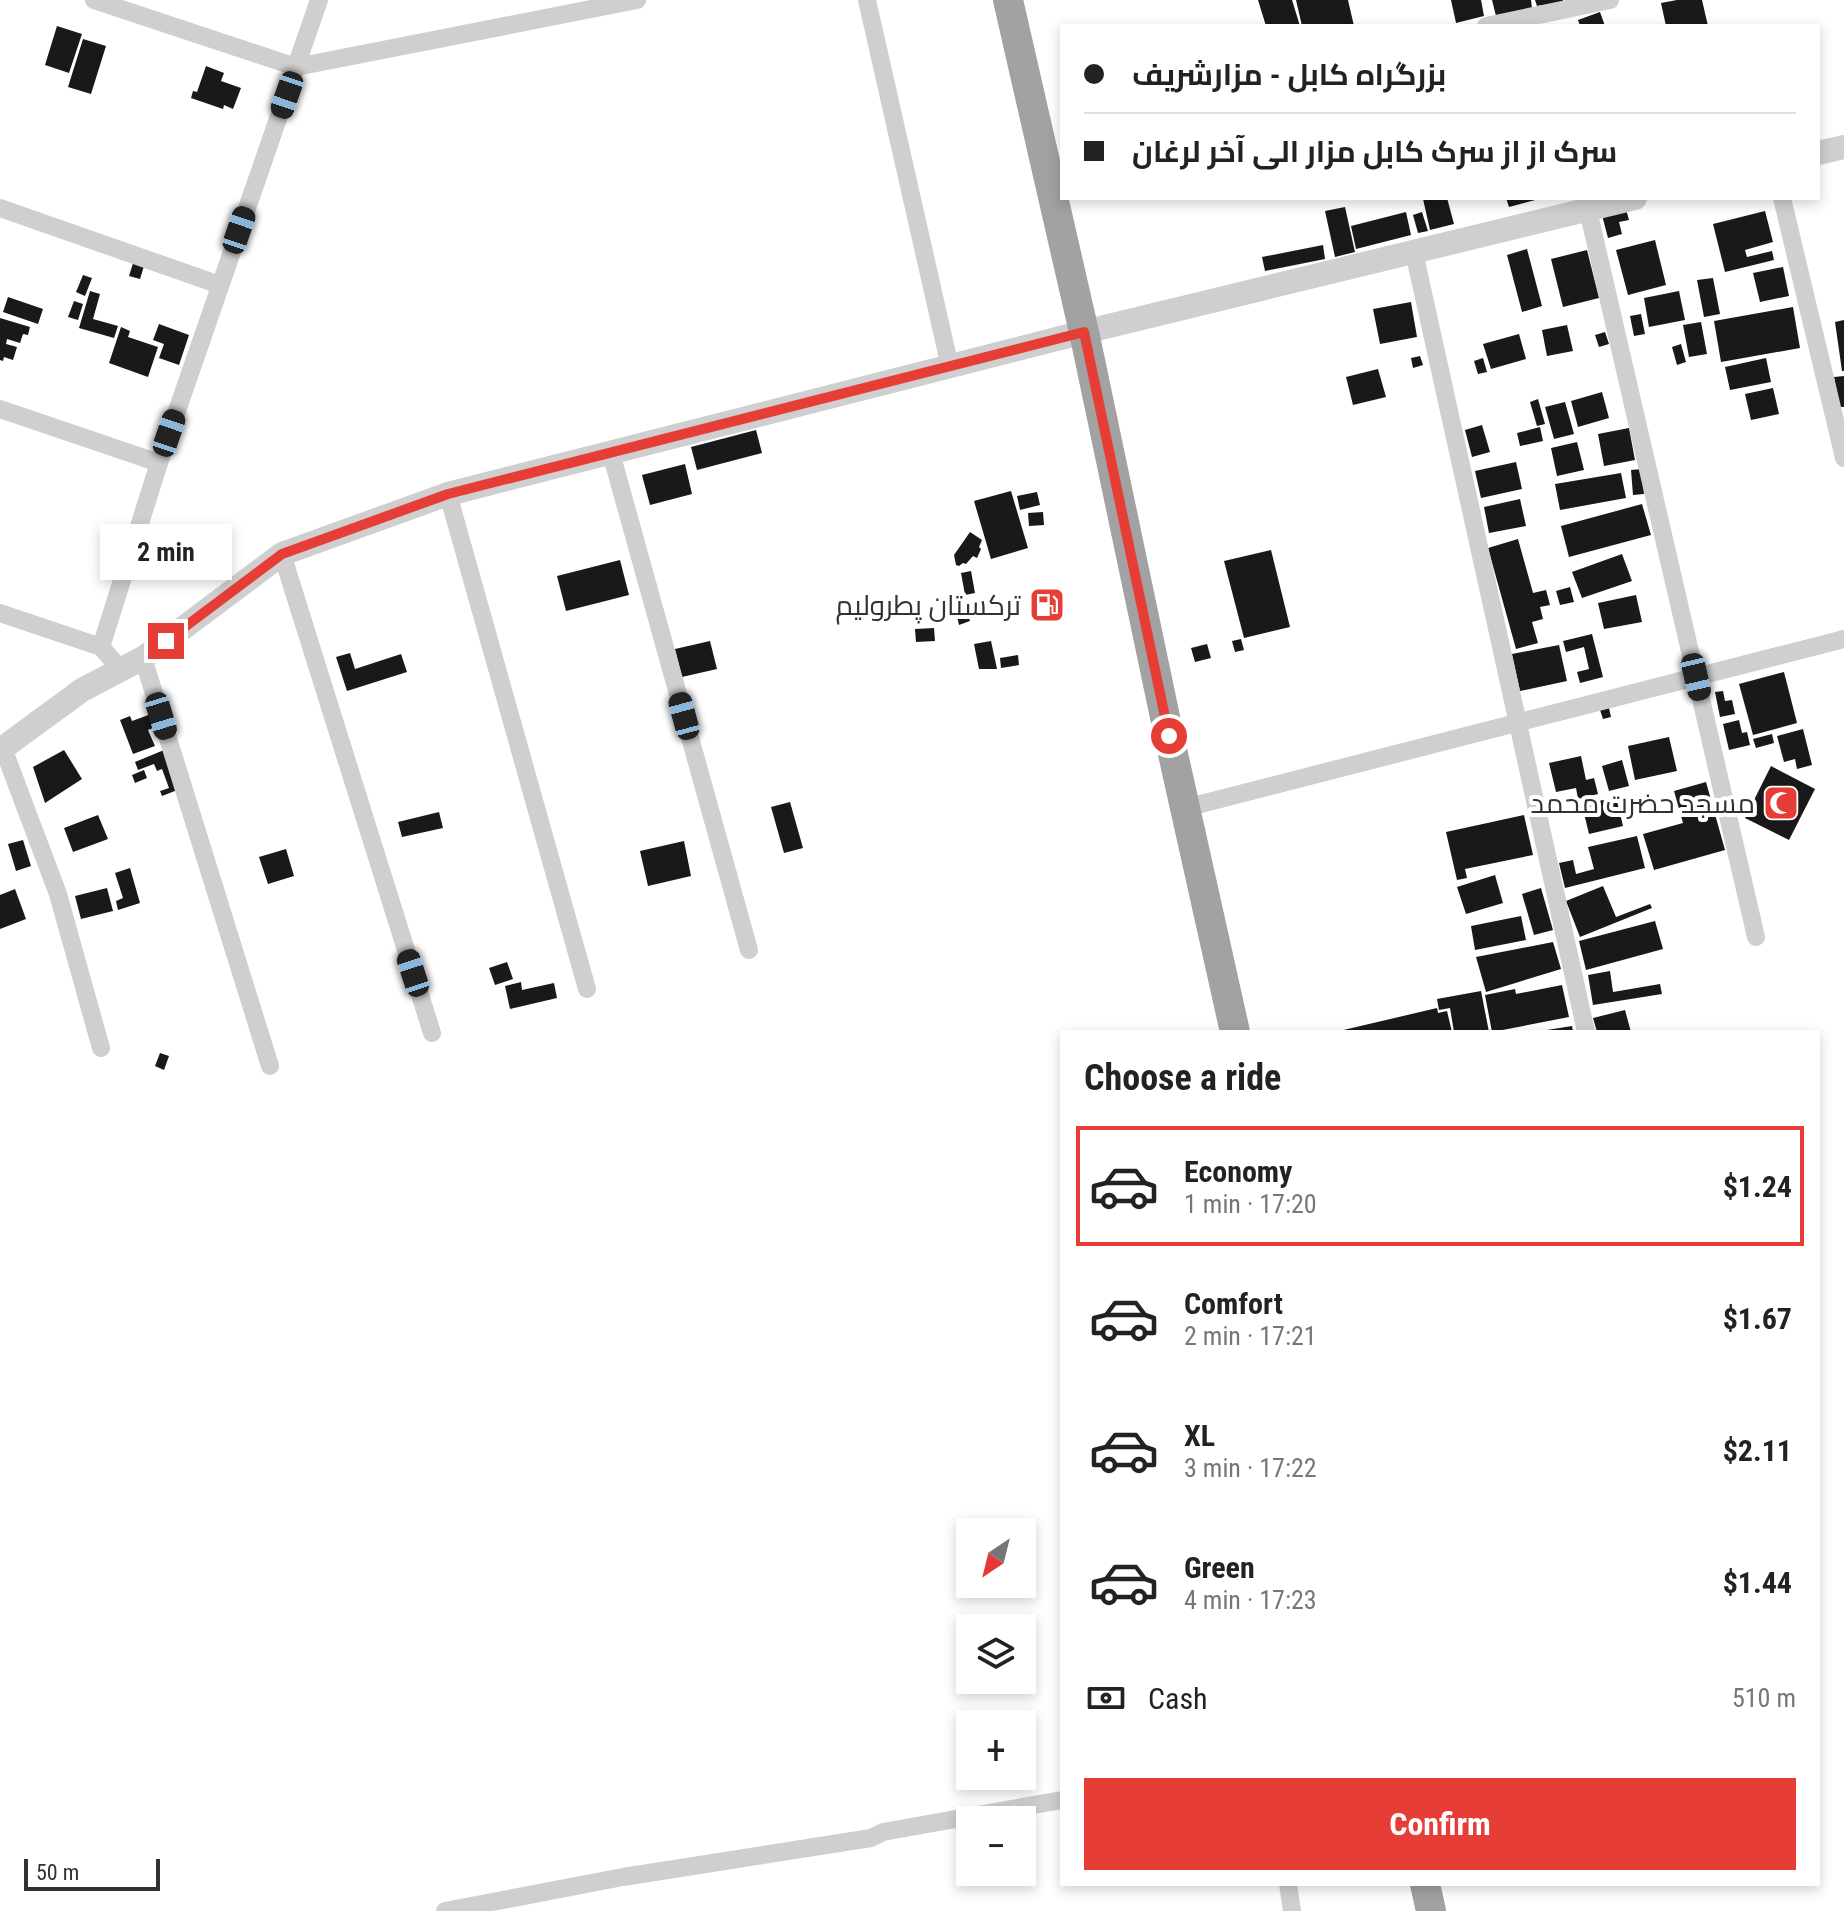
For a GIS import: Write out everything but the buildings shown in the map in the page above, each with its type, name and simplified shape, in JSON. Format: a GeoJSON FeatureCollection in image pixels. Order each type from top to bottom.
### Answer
{"type":"FeatureCollection","features":[{"type":"Feature","properties":{"kind":"highway"},"geometry":{"type":"LineString","coordinates":[[1008,0],[1051,138],[1060,191]]}},
{"type":"Feature","properties":{"kind":"highway"},"geometry":{"type":"LineString","coordinates":[[1062,200],[1084,332],[1235,1030]]}},
{"type":"Feature","properties":{"kind":"highway"},"geometry":{"type":"LineString","coordinates":[[1425,1886],[1431,1911]]}},
{"type":"Feature","properties":{"kind":"street"},"geometry":{"type":"LineString","coordinates":[[94,0],[296,67],[637,0]]}},
{"type":"Feature","properties":{"kind":"street"},"geometry":{"type":"LineString","coordinates":[[101,647],[159,463],[319,0]]}},
{"type":"Feature","properties":{"kind":"street"},"geometry":{"type":"LineString","coordinates":[[867,0],[950,367]]}},
{"type":"Feature","properties":{"kind":"street"},"geometry":{"type":"LineString","coordinates":[[1496,24],[1610,0]]}},
{"type":"Feature","properties":{"kind":"street"},"geometry":{"type":"LineString","coordinates":[[1820,153],[1844,147]]}},
{"type":"Feature","properties":{"kind":"street"},"geometry":{"type":"LineString","coordinates":[[101,1048],[58,894],[2,749],[82,690],[143,658],[282,554],[448,494],[1084,332],[1627,200]]}},
{"type":"Feature","properties":{"kind":"street"},"geometry":{"type":"LineString","coordinates":[[1782,200],[1844,458]]}},
{"type":"Feature","properties":{"kind":"street"},"geometry":{"type":"LineString","coordinates":[[0,208],[220,285]]}},
{"type":"Feature","properties":{"kind":"street"},"geometry":{"type":"LineString","coordinates":[[1588,210],[1756,937]]}},
{"type":"Feature","properties":{"kind":"street"},"geometry":{"type":"LineString","coordinates":[[1414,252],[1586,1030]]}},
{"type":"Feature","properties":{"kind":"street"},"geometry":{"type":"LineString","coordinates":[[0,409],[159,463]]}},
{"type":"Feature","properties":{"kind":"street"},"geometry":{"type":"LineString","coordinates":[[611,453],[749,950]]}},
{"type":"Feature","properties":{"kind":"street"},"geometry":{"type":"LineString","coordinates":[[448,494],[587,989]]}},
{"type":"Feature","properties":{"kind":"street"},"geometry":{"type":"LineString","coordinates":[[282,554],[432,1033]]}},
{"type":"Feature","properties":{"kind":"street"},"geometry":{"type":"LineString","coordinates":[[0,613],[101,647],[121,670]]}},
{"type":"Feature","properties":{"kind":"street"},"geometry":{"type":"LineString","coordinates":[[1185,808],[1844,639]]}},
{"type":"Feature","properties":{"kind":"street"},"geometry":{"type":"LineString","coordinates":[[143,658],[270,1066]]}},
{"type":"Feature","properties":{"kind":"street"},"geometry":{"type":"LineString","coordinates":[[445,1911],[623,1877],[871,1838],[883,1832],[1060,1800]]}},
{"type":"Feature","properties":{"kind":"street"},"geometry":{"type":"LineString","coordinates":[[1288,1886],[1292,1911]]}},
{"type":"Feature","properties":{"kind":"place","name":"ترکستان پطرولیم"},"geometry":{"type":"Point","coordinates":[1047,605]}},
{"type":"Feature","properties":{"kind":"place","name":"مسجد حضرت محمد"},"geometry":{"type":"Point","coordinates":[1781,803]}},
{"type":"Feature","properties":{"kind":"route"},"geometry":{"type":"LineString","coordinates":[[166,641],[282,554],[448,494],[1084,332],[1169,736]]}}]}
